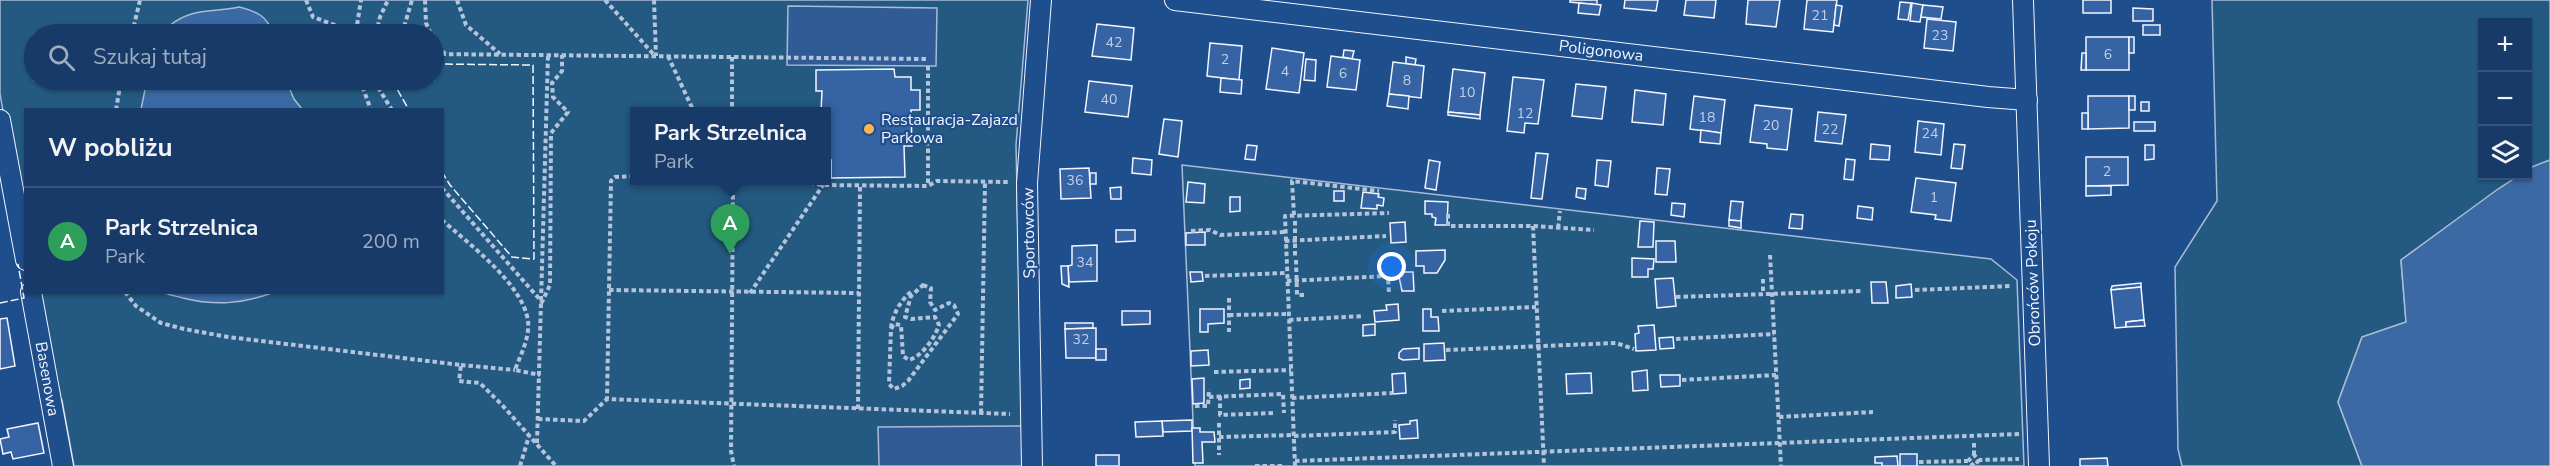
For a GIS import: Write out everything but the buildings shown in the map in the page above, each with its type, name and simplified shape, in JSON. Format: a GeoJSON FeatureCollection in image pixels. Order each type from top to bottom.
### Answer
{"type":"FeatureCollection","features":[{"type":"Feature","properties":{"kind":"street","name":"Sportowców"},"geometry":{"type":"LineString","coordinates":[[1032,466],[1028,183],[1041,0]]}},
{"type":"Feature","properties":{"kind":"street","name":"Poligonowa"},"geometry":{"type":"LineString","coordinates":[[1175,0],[1988,98],[2027,100]]}},
{"type":"Feature","properties":{"kind":"street","name":"Obrońców Pokoju"},"geometry":{"type":"LineString","coordinates":[[2023,0],[2027,100],[2030,463]]}},
{"type":"Feature","properties":{"kind":"street"},"geometry":{"type":"LineString","coordinates":[[0,120],[24,250]]}},
{"type":"Feature","properties":{"kind":"street","name":"Basenowa"},"geometry":{"type":"LineString","coordinates":[[31,294],[63,466]]}},
{"type":"Feature","properties":{"kind":"path"},"geometry":{"type":"LineString","coordinates":[[134,24],[140,0]]}},
{"type":"Feature","properties":{"kind":"path"},"geometry":{"type":"LineString","coordinates":[[306,0],[313,17],[331,24]]}},
{"type":"Feature","properties":{"kind":"path"},"geometry":{"type":"LineString","coordinates":[[358,24],[361,0]]}},
{"type":"Feature","properties":{"kind":"path"},"geometry":{"type":"LineString","coordinates":[[378,24],[388,0]]}},
{"type":"Feature","properties":{"kind":"path"},"geometry":{"type":"LineString","coordinates":[[405,24],[412,0]]}},
{"type":"Feature","properties":{"kind":"path"},"geometry":{"type":"LineString","coordinates":[[425,0],[426,24]]}},
{"type":"Feature","properties":{"kind":"path"},"geometry":{"type":"LineString","coordinates":[[457,0],[466,25],[501,55]]}},
{"type":"Feature","properties":{"kind":"path"},"geometry":{"type":"LineString","coordinates":[[605,0],[656,56]]}},
{"type":"Feature","properties":{"kind":"path"},"geometry":{"type":"LineString","coordinates":[[654,0],[656,56]]}},
{"type":"Feature","properties":{"kind":"path"},"geometry":{"type":"LineString","coordinates":[[445,54],[926,59]]}},
{"type":"Feature","properties":{"kind":"path"},"geometry":{"type":"LineString","coordinates":[[537,444],[543,302],[548,55]]}},
{"type":"Feature","properties":{"kind":"path"},"geometry":{"type":"LineString","coordinates":[[543,302],[550,285],[551,133],[568,112],[553,97],[552,82],[562,71],[562,55]]}},
{"type":"Feature","properties":{"kind":"path"},"geometry":{"type":"LineString","coordinates":[[668,56],[692,107]]}},
{"type":"Feature","properties":{"kind":"path"},"geometry":{"type":"LineString","coordinates":[[732,57],[732,107]]}},
{"type":"Feature","properties":{"kind":"path"},"geometry":{"type":"LineString","coordinates":[[928,66],[928,186]]}},
{"type":"Feature","properties":{"kind":"path"},"geometry":{"type":"LineString","coordinates":[[116,108],[119,90]]}},
{"type":"Feature","properties":{"kind":"path"},"geometry":{"type":"LineString","coordinates":[[364,90],[370,108]]}},
{"type":"Feature","properties":{"kind":"path"},"geometry":{"type":"LineString","coordinates":[[380,90],[391,108]]}},
{"type":"Feature","properties":{"kind":"path"},"geometry":{"type":"LineString","coordinates":[[538,419],[584,421],[607,399],[611,181],[615,177],[630,176]]}},
{"type":"Feature","properties":{"kind":"path"},"geometry":{"type":"LineString","coordinates":[[750,293],[823,185],[928,186],[938,181],[1028,183]]}},
{"type":"Feature","properties":{"kind":"path"},"geometry":{"type":"LineString","coordinates":[[1294,215],[1292,181],[1379,191]]}},
{"type":"Feature","properties":{"kind":"path"},"geometry":{"type":"LineString","coordinates":[[981,413],[985,182]]}},
{"type":"Feature","properties":{"kind":"path"},"geometry":{"type":"LineString","coordinates":[[733,185],[731,451],[734,466]]}},
{"type":"Feature","properties":{"kind":"path"},"geometry":{"type":"LineString","coordinates":[[858,410],[860,186]]}},
{"type":"Feature","properties":{"kind":"path"},"geometry":{"type":"LineString","coordinates":[[444,190],[543,302]]}},
{"type":"Feature","properties":{"kind":"path"},"geometry":{"type":"LineString","coordinates":[[1558,228],[1560,211]]}},
{"type":"Feature","properties":{"kind":"path"},"geometry":{"type":"LineString","coordinates":[[1389,213],[1284,216],[1295,463],[2020,434]]}},
{"type":"Feature","properties":{"kind":"path"},"geometry":{"type":"LineString","coordinates":[[1448,214],[1448,226],[1533,226],[1594,230]]}},
{"type":"Feature","properties":{"kind":"path"},"geometry":{"type":"LineString","coordinates":[[1295,221],[1297,295],[1306,295]]}},
{"type":"Feature","properties":{"kind":"path"},"geometry":{"type":"LineString","coordinates":[[444,222],[491,264],[518,295],[528,322],[525,344],[515,370]]}},
{"type":"Feature","properties":{"kind":"path"},"geometry":{"type":"LineString","coordinates":[[1533,226],[1544,466]]}},
{"type":"Feature","properties":{"kind":"path"},"geometry":{"type":"LineString","coordinates":[[1191,231],[1210,230],[1220,235],[1285,232]]}},
{"type":"Feature","properties":{"kind":"path"},"geometry":{"type":"LineString","coordinates":[[1286,241],[1386,236]]}},
{"type":"Feature","properties":{"kind":"path"},"geometry":{"type":"LineString","coordinates":[[1770,255],[1781,466]]}},
{"type":"Feature","properties":{"kind":"path"},"geometry":{"type":"LineString","coordinates":[[1205,276],[1287,273]]}},
{"type":"Feature","properties":{"kind":"path"},"geometry":{"type":"LineString","coordinates":[[1287,281],[1388,276],[1389,293]]}},
{"type":"Feature","properties":{"kind":"path"},"geometry":{"type":"LineString","coordinates":[[1763,279],[1763,294]]}},
{"type":"Feature","properties":{"kind":"path"},"geometry":{"type":"LineString","coordinates":[[926,285],[931,288],[930,302],[935,310],[949,303],[954,305],[958,314],[908,381],[897,389],[890,388],[889,384],[891,328],[892,318],[903,299],[918,287],[926,285]]}},
{"type":"Feature","properties":{"kind":"path"},"geometry":{"type":"LineString","coordinates":[[1915,290],[2016,286]]}},
{"type":"Feature","properties":{"kind":"path"},"geometry":{"type":"LineString","coordinates":[[891,328],[894,324],[901,325],[903,356],[909,360],[914,358],[933,338],[939,325],[935,317],[911,319],[905,316],[908,302],[918,287]]}},
{"type":"Feature","properties":{"kind":"path"},"geometry":{"type":"LineString","coordinates":[[609,290],[859,293]]}},
{"type":"Feature","properties":{"kind":"path"},"geometry":{"type":"LineString","coordinates":[[1676,297],[1862,291]]}},
{"type":"Feature","properties":{"kind":"path"},"geometry":{"type":"LineString","coordinates":[[127,294],[136,306],[161,322],[184,329],[228,337],[515,370],[540,375]]}},
{"type":"Feature","properties":{"kind":"path"},"geometry":{"type":"LineString","coordinates":[[1229,298],[1229,332]]}},
{"type":"Feature","properties":{"kind":"path"},"geometry":{"type":"LineString","coordinates":[[1442,310],[1536,307]]}},
{"type":"Feature","properties":{"kind":"path"},"geometry":{"type":"LineString","coordinates":[[1229,315],[1289,314]]}},
{"type":"Feature","properties":{"kind":"path"},"geometry":{"type":"LineString","coordinates":[[1289,320],[1364,316]]}},
{"type":"Feature","properties":{"kind":"path"},"geometry":{"type":"LineString","coordinates":[[1676,339],[1774,334]]}},
{"type":"Feature","properties":{"kind":"path"},"geometry":{"type":"LineString","coordinates":[[1446,350],[1616,343],[1634,349]]}},
{"type":"Feature","properties":{"kind":"path"},"geometry":{"type":"LineString","coordinates":[[461,365],[459,381],[480,383],[556,466]]}},
{"type":"Feature","properties":{"kind":"path"},"geometry":{"type":"LineString","coordinates":[[1214,372],[1291,370]]}},
{"type":"Feature","properties":{"kind":"path"},"geometry":{"type":"LineString","coordinates":[[1682,380],[1776,375]]}},
{"type":"Feature","properties":{"kind":"path"},"geometry":{"type":"LineString","coordinates":[[1194,406],[1208,406],[1209,389]]}},
{"type":"Feature","properties":{"kind":"path"},"geometry":{"type":"LineString","coordinates":[[1209,397],[1392,393]]}},
{"type":"Feature","properties":{"kind":"path"},"geometry":{"type":"LineString","coordinates":[[1283,394],[1284,413]]}},
{"type":"Feature","properties":{"kind":"path"},"geometry":{"type":"LineString","coordinates":[[1220,396],[1220,415],[1275,413]]}},
{"type":"Feature","properties":{"kind":"path"},"geometry":{"type":"LineString","coordinates":[[607,399],[858,410],[1031,414]]}},
{"type":"Feature","properties":{"kind":"path"},"geometry":{"type":"LineString","coordinates":[[1779,417],[1873,412]]}},
{"type":"Feature","properties":{"kind":"path"},"geometry":{"type":"LineString","coordinates":[[1219,437],[1395,432],[1395,420]]}},
{"type":"Feature","properties":{"kind":"path"},"geometry":{"type":"LineString","coordinates":[[1219,423],[1219,455]]}},
{"type":"Feature","properties":{"kind":"path"},"geometry":{"type":"LineString","coordinates":[[520,466],[529,436]]}},
{"type":"Feature","properties":{"kind":"path"},"geometry":{"type":"LineString","coordinates":[[1968,461],[1974,455],[1974,443]]}},
{"type":"Feature","properties":{"kind":"path"},"geometry":{"type":"LineString","coordinates":[[1974,455],[1979,460],[2030,463]]}},
{"type":"Feature","properties":{"kind":"path"},"geometry":{"type":"LineString","coordinates":[[1919,462],[1968,461],[1974,466],[1979,460]]}},
{"type":"Feature","properties":{"kind":"path"},"geometry":{"type":"LineString","coordinates":[[1256,466],[1282,466]]}},
{"type":"Feature","properties":{"kind":"shaded area"},"geometry":{"type":"Polygon","coordinates":[[[0,0],[1028,0],[1016,145],[1023,466],[74,466],[62,400],[56,397],[36,294],[444,294],[444,108],[24,108],[24,199],[18,196],[0,94],[0,0]]]}},
{"type":"Feature","properties":{"kind":"shaded area"},"geometry":{"type":"Polygon","coordinates":[[[2212,0],[2550,0],[2550,160],[2532,167],[2532,18],[2478,18],[2478,180],[2512,180],[2401,260],[2406,322],[2362,337],[2338,402],[2362,466],[2182,466],[2178,449],[2175,267],[2217,201],[2212,0]]]}},
{"type":"Feature","properties":{"kind":"shaded area"},"geometry":{"type":"Polygon","coordinates":[[[788,6],[937,8],[936,66],[787,65],[788,6]]]}},
{"type":"Feature","properties":{"kind":"shaded area"},"geometry":{"type":"Polygon","coordinates":[[[239,7],[250,10],[260,15],[268,24],[172,24],[194,13],[239,7]]]}},
{"type":"Feature","properties":{"kind":"shaded area"},"geometry":{"type":"Polygon","coordinates":[[[145,90],[290,90],[301,108],[141,108],[145,90]]]}},
{"type":"Feature","properties":{"kind":"shaded area"},"geometry":{"type":"Polygon","coordinates":[[[2550,160],[2550,466],[2362,466],[2338,402],[2362,337],[2406,322],[2401,260],[2512,180],[2532,180],[2532,167],[2550,160]]]}},
{"type":"Feature","properties":{"kind":"shaded area"},"geometry":{"type":"Polygon","coordinates":[[[1182,165],[1991,259],[2017,280],[2024,466],[1195,466],[1182,165]]]}},
{"type":"Feature","properties":{"kind":"shaded area"},"geometry":{"type":"Polygon","coordinates":[[[168,294],[269,294],[239,302],[217,303],[195,301],[168,294]]]}},
{"type":"Feature","properties":{"kind":"shaded area"},"geometry":{"type":"Polygon","coordinates":[[[1022,426],[1023,466],[879,466],[878,427],[1022,426]]]}},
{"type":"Feature","properties":{"kind":"fence"},"geometry":{"type":"LineString","coordinates":[[444,64],[533,65],[534,259],[512,257],[444,175]]}},
{"type":"Feature","properties":{"kind":"fence"},"geometry":{"type":"LineString","coordinates":[[398,90],[408,108]]}},
{"type":"Feature","properties":{"kind":"fence"},"geometry":{"type":"LineString","coordinates":[[0,303],[24,298],[18,264]]}},
{"type":"Feature","properties":{"kind":"place","name":"Restauracja-Zajazd Parkowa"},"geometry":{"type":"Point","coordinates":[869,129]}},
{"type":"Feature","properties":{"kind":"place","name":"Park Strzelnica"},"geometry":{"type":"Point","coordinates":[730,254]}}]}
